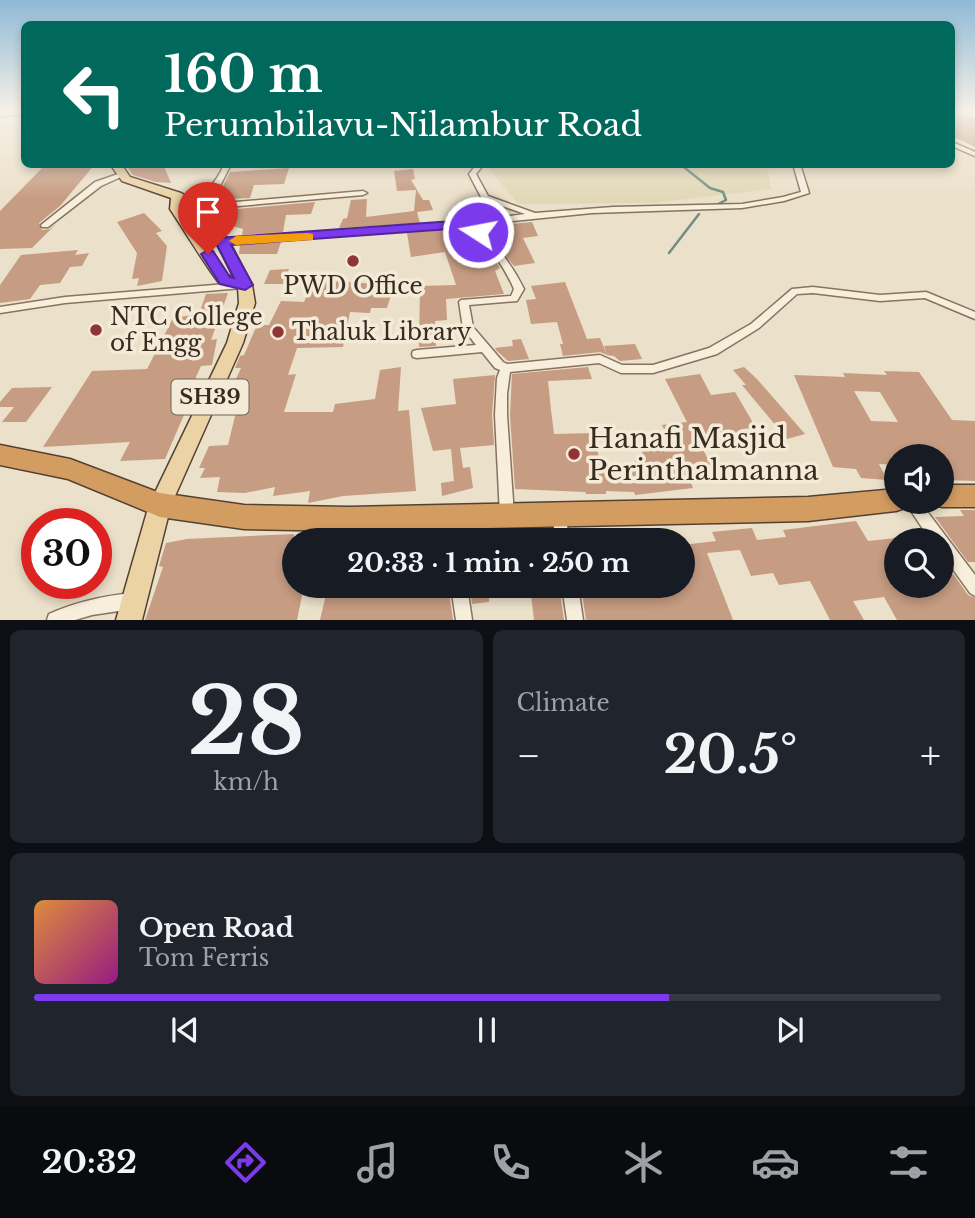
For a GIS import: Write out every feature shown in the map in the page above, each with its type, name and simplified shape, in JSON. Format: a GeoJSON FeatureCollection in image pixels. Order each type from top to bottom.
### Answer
{"type":"FeatureCollection","features":[{"type":"Feature","properties":{"kind":"highway"},"geometry":{"type":"LineString","coordinates":[[0,455],[69,469],[160,505],[244,517],[349,519],[439,528]]}},
{"type":"Feature","properties":{"kind":"highway"},"geometry":{"type":"LineString","coordinates":[[954,496],[975,496]]}},
{"type":"Feature","properties":{"kind":"highway"},"geometry":{"type":"LineString","coordinates":[[453,528],[507,516],[808,509],[884,501]]}},
{"type":"Feature","properties":{"kind":"main road"},"geometry":{"type":"LineString","coordinates":[[118,170],[136,183],[177,196],[197,208],[222,241],[245,285]]}},
{"type":"Feature","properties":{"kind":"main road"},"geometry":{"type":"LineString","coordinates":[[177,196],[176,209],[220,276],[225,281],[245,285]]}},
{"type":"Feature","properties":{"kind":"main road","name":"SH39"},"geometry":{"type":"LineString","coordinates":[[160,505],[235,343],[247,303],[245,285]]}},
{"type":"Feature","properties":{"kind":"main road"},"geometry":{"type":"LineString","coordinates":[[133,610],[160,505]]}},
{"type":"Feature","properties":{"kind":"street"},"geometry":{"type":"LineString","coordinates":[[955,145],[975,154]]}},
{"type":"Feature","properties":{"kind":"street"},"geometry":{"type":"LineString","coordinates":[[197,208],[202,198],[220,183],[226,168]]}},
{"type":"Feature","properties":{"kind":"street"},"geometry":{"type":"LineString","coordinates":[[477,168],[472,174],[485,197],[534,215]]}},
{"type":"Feature","properties":{"kind":"street"},"geometry":{"type":"LineString","coordinates":[[222,241],[467,224],[534,215],[633,209],[721,209],[783,201],[805,193],[797,168]]}},
{"type":"Feature","properties":{"kind":"street"},"geometry":{"type":"LineString","coordinates":[[45,225],[118,170]]}},
{"type":"Feature","properties":{"kind":"street"},"geometry":{"type":"LineString","coordinates":[[197,208],[363,193]]}},
{"type":"Feature","properties":{"kind":"street"},"geometry":{"type":"LineString","coordinates":[[467,224],[478,232],[506,264],[519,289],[514,299],[464,302],[468,328],[499,365],[506,368],[600,359],[621,369],[653,369],[713,351],[755,326],[795,291],[813,290],[880,298],[926,295],[975,316]]}},
{"type":"Feature","properties":{"kind":"street"},"geometry":{"type":"LineString","coordinates":[[0,310],[65,300],[245,285]]}},
{"type":"Feature","properties":{"kind":"street"},"geometry":{"type":"LineString","coordinates":[[417,354],[485,348]]}},
{"type":"Feature","properties":{"kind":"street"},"geometry":{"type":"LineString","coordinates":[[506,368],[503,373],[502,401],[507,516]]}},
{"type":"Feature","properties":{"kind":"street"},"geometry":{"type":"LineString","coordinates":[[559,514],[561,528]]}},
{"type":"Feature","properties":{"kind":"street"},"geometry":{"type":"LineString","coordinates":[[954,560],[975,588]]}},
{"type":"Feature","properties":{"kind":"street"},"geometry":{"type":"LineString","coordinates":[[461,598],[464,620]]}},
{"type":"Feature","properties":{"kind":"street"},"geometry":{"type":"LineString","coordinates":[[572,598],[575,620]]}},
{"type":"Feature","properties":{"kind":"street"},"geometry":{"type":"LineString","coordinates":[[55,620],[73,611],[100,604],[133,610]]}},
{"type":"Feature","properties":{"kind":"shaded area"},"geometry":{"type":"Polygon","coordinates":[[[488,168],[768,168],[771,189],[654,203],[518,204],[488,168]]]}},
{"type":"Feature","properties":{"kind":"building"},"geometry":{"type":"Polygon","coordinates":[[[962,141],[975,141],[975,147],[962,141]]]}},
{"type":"Feature","properties":{"kind":"building"},"geometry":{"type":"Polygon","coordinates":[[[42,168],[92,168],[60,206],[39,223],[42,230],[50,229],[56,224],[32,248],[0,249],[0,211],[42,168]]]}},
{"type":"Feature","properties":{"kind":"building"},"geometry":{"type":"Polygon","coordinates":[[[128,168],[165,168],[171,183],[156,182],[133,175],[128,168]]]}},
{"type":"Feature","properties":{"kind":"building"},"geometry":{"type":"Polygon","coordinates":[[[289,168],[284,184],[254,185],[250,198],[210,200],[223,186],[230,172],[289,168]]]}},
{"type":"Feature","properties":{"kind":"building"},"geometry":{"type":"Polygon","coordinates":[[[413,169],[415,179],[411,180],[423,200],[429,200],[433,210],[417,212],[420,223],[339,228],[343,219],[347,218],[351,200],[367,199],[366,217],[414,211],[416,190],[397,191],[394,171],[413,169]]]}},
{"type":"Feature","properties":{"kind":"building"},"geometry":{"type":"Polygon","coordinates":[[[315,202],[311,214],[286,215],[283,232],[242,235],[243,229],[221,223],[215,211],[315,202]]]}},
{"type":"Feature","properties":{"kind":"building"},"geometry":{"type":"Polygon","coordinates":[[[144,213],[162,231],[156,233],[167,246],[162,281],[137,286],[139,278],[132,279],[137,253],[117,222],[144,213]]]}},
{"type":"Feature","properties":{"kind":"building"},"geometry":{"type":"Polygon","coordinates":[[[532,222],[538,236],[523,238],[535,263],[514,266],[484,230],[488,230],[487,226],[532,222]]]}},
{"type":"Feature","properties":{"kind":"building"},"geometry":{"type":"Polygon","coordinates":[[[445,230],[446,235],[469,232],[486,248],[500,268],[495,271],[504,294],[446,299],[447,320],[435,321],[436,346],[419,347],[420,286],[456,285],[445,252],[411,257],[407,233],[445,230]]]}},
{"type":"Feature","properties":{"kind":"building"},"geometry":{"type":"Polygon","coordinates":[[[281,242],[277,254],[239,254],[240,244],[281,242]]]}},
{"type":"Feature","properties":{"kind":"building"},"geometry":{"type":"Polygon","coordinates":[[[78,250],[75,255],[89,253],[82,266],[70,267],[60,283],[40,285],[30,299],[0,303],[0,285],[21,255],[78,250]]]}},
{"type":"Feature","properties":{"kind":"building"},"geometry":{"type":"Polygon","coordinates":[[[289,269],[283,284],[264,284],[270,270],[289,269]]]}},
{"type":"Feature","properties":{"kind":"building"},"geometry":{"type":"Polygon","coordinates":[[[314,280],[394,285],[387,308],[371,308],[370,313],[350,312],[343,347],[297,348],[288,375],[296,374],[284,412],[333,412],[335,404],[375,399],[380,370],[401,367],[398,411],[409,410],[416,491],[343,496],[308,503],[310,491],[273,496],[275,487],[245,493],[217,492],[220,477],[200,478],[205,468],[199,468],[209,446],[228,445],[238,404],[221,405],[241,368],[235,368],[257,325],[269,325],[281,301],[304,302],[314,280]]]}},
{"type":"Feature","properties":{"kind":"building"},"geometry":{"type":"Polygon","coordinates":[[[565,282],[587,339],[600,338],[607,355],[600,352],[563,356],[557,322],[531,324],[526,300],[536,299],[531,286],[565,282]]]}},
{"type":"Feature","properties":{"kind":"building"},"geometry":{"type":"Polygon","coordinates":[[[228,293],[211,340],[217,339],[212,365],[201,366],[185,401],[190,401],[165,459],[120,461],[130,442],[43,447],[92,371],[147,369],[173,318],[199,314],[206,294],[228,293]]]}},
{"type":"Feature","properties":{"kind":"building"},"geometry":{"type":"Polygon","coordinates":[[[521,339],[529,359],[508,361],[495,348],[513,346],[512,340],[521,339]]]}},
{"type":"Feature","properties":{"kind":"building"},"geometry":{"type":"Polygon","coordinates":[[[635,344],[642,359],[620,361],[607,355],[604,346],[635,344]]]}},
{"type":"Feature","properties":{"kind":"building"},"geometry":{"type":"Polygon","coordinates":[[[588,367],[592,379],[548,381],[554,434],[594,433],[600,463],[636,464],[635,461],[645,460],[640,446],[670,442],[662,425],[687,422],[665,379],[700,374],[711,395],[735,392],[756,428],[741,429],[743,432],[735,433],[736,436],[698,439],[718,480],[691,483],[693,488],[635,495],[634,492],[606,491],[606,494],[586,494],[515,489],[510,415],[512,374],[588,367]]]}},
{"type":"Feature","properties":{"kind":"building"},"geometry":{"type":"Polygon","coordinates":[[[744,367],[805,434],[787,439],[742,385],[746,385],[733,370],[744,367]]]}},
{"type":"Feature","properties":{"kind":"building"},"geometry":{"type":"Polygon","coordinates":[[[884,371],[919,372],[952,420],[975,421],[975,481],[954,480],[954,444],[884,444],[884,464],[879,464],[884,480],[861,478],[856,469],[833,467],[794,375],[845,377],[843,373],[887,375],[884,371]],[[854,391],[871,421],[898,422],[880,392],[854,391]]]}},
{"type":"Feature","properties":{"kind":"building"},"geometry":{"type":"Polygon","coordinates":[[[495,375],[492,415],[494,445],[460,448],[463,468],[470,467],[473,488],[442,496],[441,483],[454,481],[451,449],[433,451],[421,408],[456,404],[453,379],[495,375]]]}},
{"type":"Feature","properties":{"kind":"building"},"geometry":{"type":"Polygon","coordinates":[[[52,387],[26,422],[2,422],[14,407],[0,407],[0,402],[12,388],[52,387]]]}},
{"type":"Feature","properties":{"kind":"building"},"geometry":{"type":"Polygon","coordinates":[[[960,510],[975,510],[975,562],[968,562],[954,543],[954,528],[943,528],[935,517],[964,516],[960,510]]]}},
{"type":"Feature","properties":{"kind":"building"},"geometry":{"type":"Polygon","coordinates":[[[856,521],[868,541],[884,539],[884,597],[853,601],[864,620],[830,620],[810,581],[779,585],[773,573],[751,576],[740,550],[707,553],[733,620],[586,620],[583,598],[695,598],[695,543],[716,541],[712,532],[752,528],[757,540],[786,537],[783,530],[856,521]]]}},
{"type":"Feature","properties":{"kind":"building"},"geometry":{"type":"Polygon","coordinates":[[[282,535],[282,598],[302,598],[297,620],[145,620],[163,567],[159,566],[166,543],[187,539],[282,535]]]}},
{"type":"Feature","properties":{"kind":"building"},"geometry":{"type":"Polygon","coordinates":[[[954,575],[968,595],[975,598],[975,620],[897,620],[885,598],[954,598],[954,575]]]}},
{"type":"Feature","properties":{"kind":"building"},"geometry":{"type":"Polygon","coordinates":[[[325,598],[450,598],[453,620],[320,620],[325,598]]]}},
{"type":"Feature","properties":{"kind":"building"},"geometry":{"type":"Polygon","coordinates":[[[471,598],[489,598],[489,602],[472,604],[471,598]]]}},
{"type":"Feature","properties":{"kind":"building"},"geometry":{"type":"Polygon","coordinates":[[[531,598],[561,598],[564,620],[534,620],[531,598]]]}},
{"type":"Feature","properties":{"kind":"waterway"},"geometry":{"type":"LineString","coordinates":[[685,168],[710,188],[723,192],[726,200],[714,206]]}},
{"type":"Feature","properties":{"kind":"waterway"},"geometry":{"type":"LineString","coordinates":[[669,253],[699,214]]}},
{"type":"Feature","properties":{"kind":"slow traffic"},"geometry":{"type":"LineString","coordinates":[[236,241],[308,237]]}},
{"type":"Feature","properties":{"kind":"place","name":"PWD Office"},"geometry":{"type":"Point","coordinates":[353,261]}},
{"type":"Feature","properties":{"kind":"place","name":"NTC College of Engg"},"geometry":{"type":"Point","coordinates":[96,330]}},
{"type":"Feature","properties":{"kind":"place","name":"Thaluk Library"},"geometry":{"type":"Point","coordinates":[278,332]}},
{"type":"Feature","properties":{"kind":"place","name":"Hanafi Masjid Perinthalmanna"},"geometry":{"type":"Point","coordinates":[574,454]}},
{"type":"Feature","properties":{"kind":"route"},"geometry":{"type":"LineString","coordinates":[[208,254],[225,281],[245,285],[222,241],[314,237],[467,224],[478,232]]}}]}
